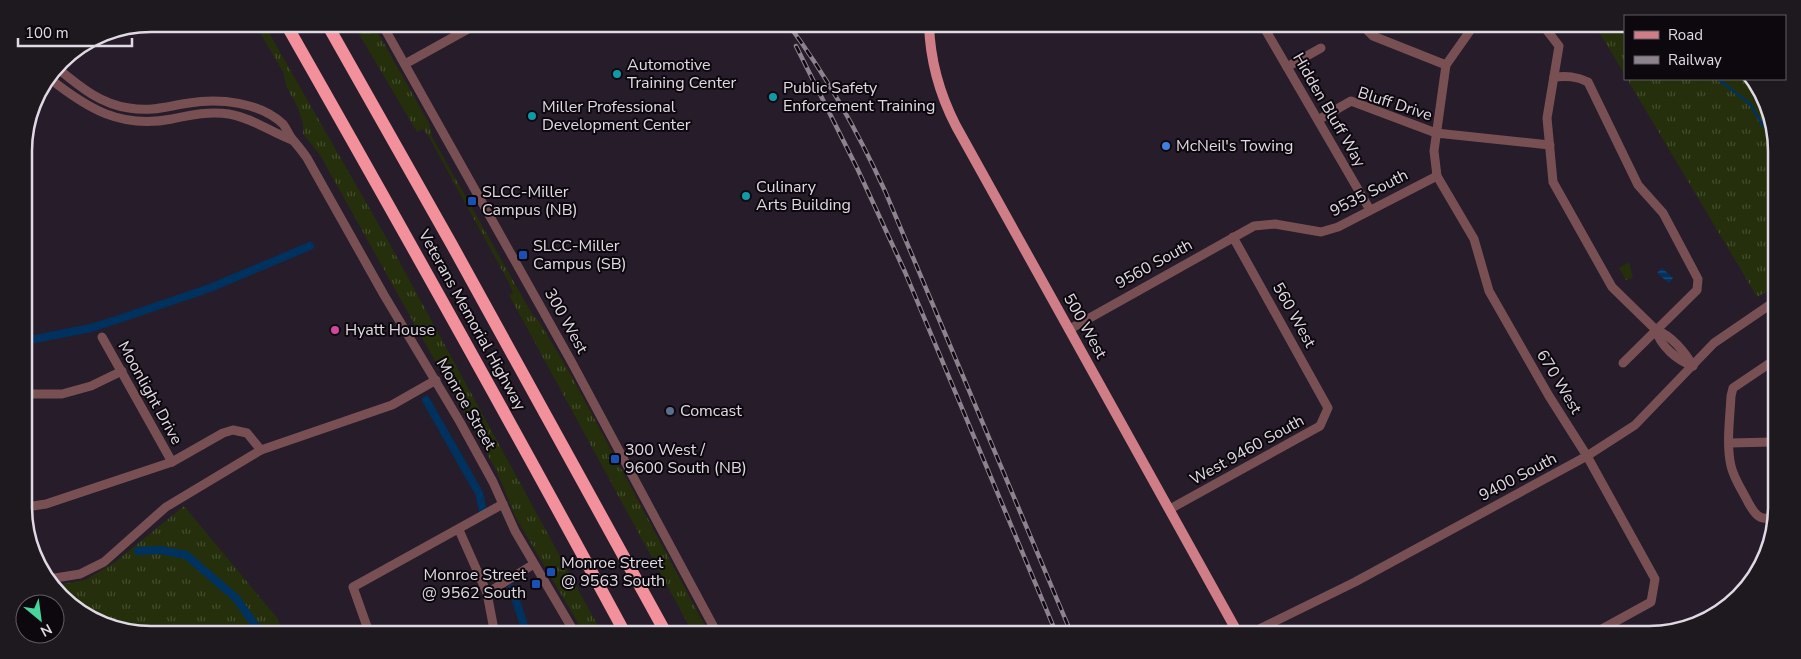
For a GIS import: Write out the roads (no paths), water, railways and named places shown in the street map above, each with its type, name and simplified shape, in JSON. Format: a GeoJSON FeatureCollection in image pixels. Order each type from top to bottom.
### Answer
{"type":"FeatureCollection","features":[{"type":"Feature","properties":{"kind":"highway","name":"Veterans Memorial Highway"},"geometry":{"type":"LineString","coordinates":[[291,33],[532,460],[621,626]]}},
{"type":"Feature","properties":{"kind":"highway","name":"Veterans Memorial Highway"},"geometry":{"type":"LineString","coordinates":[[332,33],[452,245],[662,626]]}},
{"type":"Feature","properties":{"kind":"main road","name":"500 West"},"geometry":{"type":"LineString","coordinates":[[930,32],[934,64],[949,112],[1234,626]]}},
{"type":"Feature","properties":{"kind":"street","name":"Hidden Bluff Way"},"geometry":{"type":"LineString","coordinates":[[1267,32],[1370,210]]}},
{"type":"Feature","properties":{"kind":"street"},"geometry":{"type":"LineString","coordinates":[[1369,32],[1373,36],[1446,64]]}},
{"type":"Feature","properties":{"kind":"street"},"geometry":{"type":"LineString","coordinates":[[1437,176],[1434,152],[1446,64],[1469,32]]}},
{"type":"Feature","properties":{"kind":"street"},"geometry":{"type":"LineString","coordinates":[[1549,32],[1560,46],[1547,118],[1553,182],[1612,287],[1656,330],[1664,333],[1687,356],[1693,366]]}},
{"type":"Feature","properties":{"kind":"street","name":"300 West"},"geometry":{"type":"LineString","coordinates":[[387,33],[571,361],[713,626]]}},
{"type":"Feature","properties":{"kind":"street"},"geometry":{"type":"LineString","coordinates":[[404,64],[461,33]]}},
{"type":"Feature","properties":{"kind":"street"},"geometry":{"type":"LineString","coordinates":[[1288,67],[1321,48]]}},
{"type":"Feature","properties":{"kind":"street","name":"Monroe Street"},"geometry":{"type":"LineString","coordinates":[[63,72],[98,98],[113,104],[148,110],[210,101],[229,102],[244,105],[272,117],[284,125],[292,140],[307,158],[384,295],[436,380],[493,482],[515,531],[571,626]]}},
{"type":"Feature","properties":{"kind":"street"},"geometry":{"type":"LineString","coordinates":[[1554,77],[1578,77],[1588,82],[1638,185],[1663,213],[1698,279],[1697,290],[1623,363]]}},
{"type":"Feature","properties":{"kind":"street","name":"Monroe Street"},"geometry":{"type":"LineString","coordinates":[[55,82],[83,104],[118,119],[143,122],[200,113],[228,114],[254,122],[292,140]]}},
{"type":"Feature","properties":{"kind":"street","name":"Bluff Drive"},"geometry":{"type":"LineString","coordinates":[[1318,120],[1351,102],[1436,133],[1550,145]]}},
{"type":"Feature","properties":{"kind":"street","name":"9535 South"},"geometry":{"type":"LineString","coordinates":[[1254,226],[1275,224],[1320,232],[1338,227],[1437,176]]}},
{"type":"Feature","properties":{"kind":"street","name":"670 West"},"geometry":{"type":"LineString","coordinates":[[1437,176],[1474,239],[1489,291],[1549,396],[1587,456],[1655,579],[1651,602],[1607,626]]}},
{"type":"Feature","properties":{"kind":"street","name":"9560 South"},"geometry":{"type":"LineString","coordinates":[[1070,330],[1254,226]]}},
{"type":"Feature","properties":{"kind":"street","name":"560 West"},"geometry":{"type":"LineString","coordinates":[[1234,237],[1328,408]]}},
{"type":"Feature","properties":{"kind":"street","name":"9400 South"},"geometry":{"type":"LineString","coordinates":[[1265,626],[1355,582],[1587,456],[1635,425],[1714,343],[1768,306]]}},
{"type":"Feature","properties":{"kind":"street","name":"Moonlight Drive"},"geometry":{"type":"LineString","coordinates":[[102,338],[122,370],[172,462]]}},
{"type":"Feature","properties":{"kind":"street"},"geometry":{"type":"LineString","coordinates":[[1768,364],[1733,388],[1731,396],[1730,443],[1731,467],[1735,477],[1752,510],[1761,518],[1768,519]]}},
{"type":"Feature","properties":{"kind":"street"},"geometry":{"type":"LineString","coordinates":[[32,394],[62,394],[91,386],[122,370]]}},
{"type":"Feature","properties":{"kind":"street"},"geometry":{"type":"LineString","coordinates":[[56,579],[80,574],[104,562],[166,507],[261,450],[392,405],[436,380]]}},
{"type":"Feature","properties":{"kind":"street","name":"West 9460 South"},"geometry":{"type":"LineString","coordinates":[[1170,509],[1320,426],[1328,408]]}},
{"type":"Feature","properties":{"kind":"street"},"geometry":{"type":"LineString","coordinates":[[32,506],[46,504],[172,462],[223,433],[233,430],[247,433],[261,450]]}},
{"type":"Feature","properties":{"kind":"street"},"geometry":{"type":"LineString","coordinates":[[1730,443],[1768,442]]}},
{"type":"Feature","properties":{"kind":"street"},"geometry":{"type":"LineString","coordinates":[[367,626],[352,587],[459,530],[503,504]]}},
{"type":"Feature","properties":{"kind":"street"},"geometry":{"type":"LineString","coordinates":[[459,530],[487,593],[493,626]]}},
{"type":"Feature","properties":{"kind":"street"},"geometry":{"type":"LineString","coordinates":[[487,593],[534,564]]}},
{"type":"Feature","properties":{"kind":"water"},"geometry":{"type":"Polygon","coordinates":[[[1662,268],[1673,278],[1669,283],[1657,273],[1662,268]]]}},
{"type":"Feature","properties":{"kind":"waterway"},"geometry":{"type":"LineString","coordinates":[[1719,80],[1750,104],[1765,128]]}},
{"type":"Feature","properties":{"kind":"waterway"},"geometry":{"type":"LineString","coordinates":[[32,340],[91,328],[122,318],[210,288],[310,246]]}},
{"type":"Feature","properties":{"kind":"waterway"},"geometry":{"type":"LineString","coordinates":[[426,400],[479,493],[483,511]]}},
{"type":"Feature","properties":{"kind":"waterway"},"geometry":{"type":"LineString","coordinates":[[138,551],[160,550],[186,555],[236,598],[256,626]]}},
{"type":"Feature","properties":{"kind":"waterway"},"geometry":{"type":"LineString","coordinates":[[512,588],[524,626]]}},
{"type":"Feature","properties":{"kind":"railway"},"geometry":{"type":"LineString","coordinates":[[794,33],[841,104],[885,191],[1068,626]]}},
{"type":"Feature","properties":{"kind":"railway"},"geometry":{"type":"LineString","coordinates":[[796,46],[858,170],[905,272],[1053,626]]}},
{"type":"Feature","properties":{"kind":"place","name":"Automotive Training Center"},"geometry":{"type":"Point","coordinates":[617,74]}},
{"type":"Feature","properties":{"kind":"place","name":"Public Safety Enforcement Training"},"geometry":{"type":"Point","coordinates":[773,97]}},
{"type":"Feature","properties":{"kind":"place","name":"Miller Professional Development Center"},"geometry":{"type":"Point","coordinates":[532,116]}},
{"type":"Feature","properties":{"kind":"place","name":"McNeil's Towing"},"geometry":{"type":"Point","coordinates":[1166,146]}},
{"type":"Feature","properties":{"kind":"place","name":"Culinary Arts Building"},"geometry":{"type":"Point","coordinates":[746,196]}},
{"type":"Feature","properties":{"kind":"place","name":"SLCC-Miller Campus (NB)"},"geometry":{"type":"Point","coordinates":[472,201]}},
{"type":"Feature","properties":{"kind":"place","name":"SLCC-Miller Campus (SB)"},"geometry":{"type":"Point","coordinates":[523,255]}},
{"type":"Feature","properties":{"kind":"place","name":"Hyatt House"},"geometry":{"type":"Point","coordinates":[335,330]}},
{"type":"Feature","properties":{"kind":"place","name":"Comcast"},"geometry":{"type":"Point","coordinates":[670,411]}},
{"type":"Feature","properties":{"kind":"place","name":"300 West / 9600 South (NB)"},"geometry":{"type":"Point","coordinates":[615,459]}},
{"type":"Feature","properties":{"kind":"place","name":"Monroe Street @ 9563 South"},"geometry":{"type":"Point","coordinates":[551,572]}},
{"type":"Feature","properties":{"kind":"place","name":"Monroe Street @ 9562 South"},"geometry":{"type":"Point","coordinates":[536,584]}}]}
